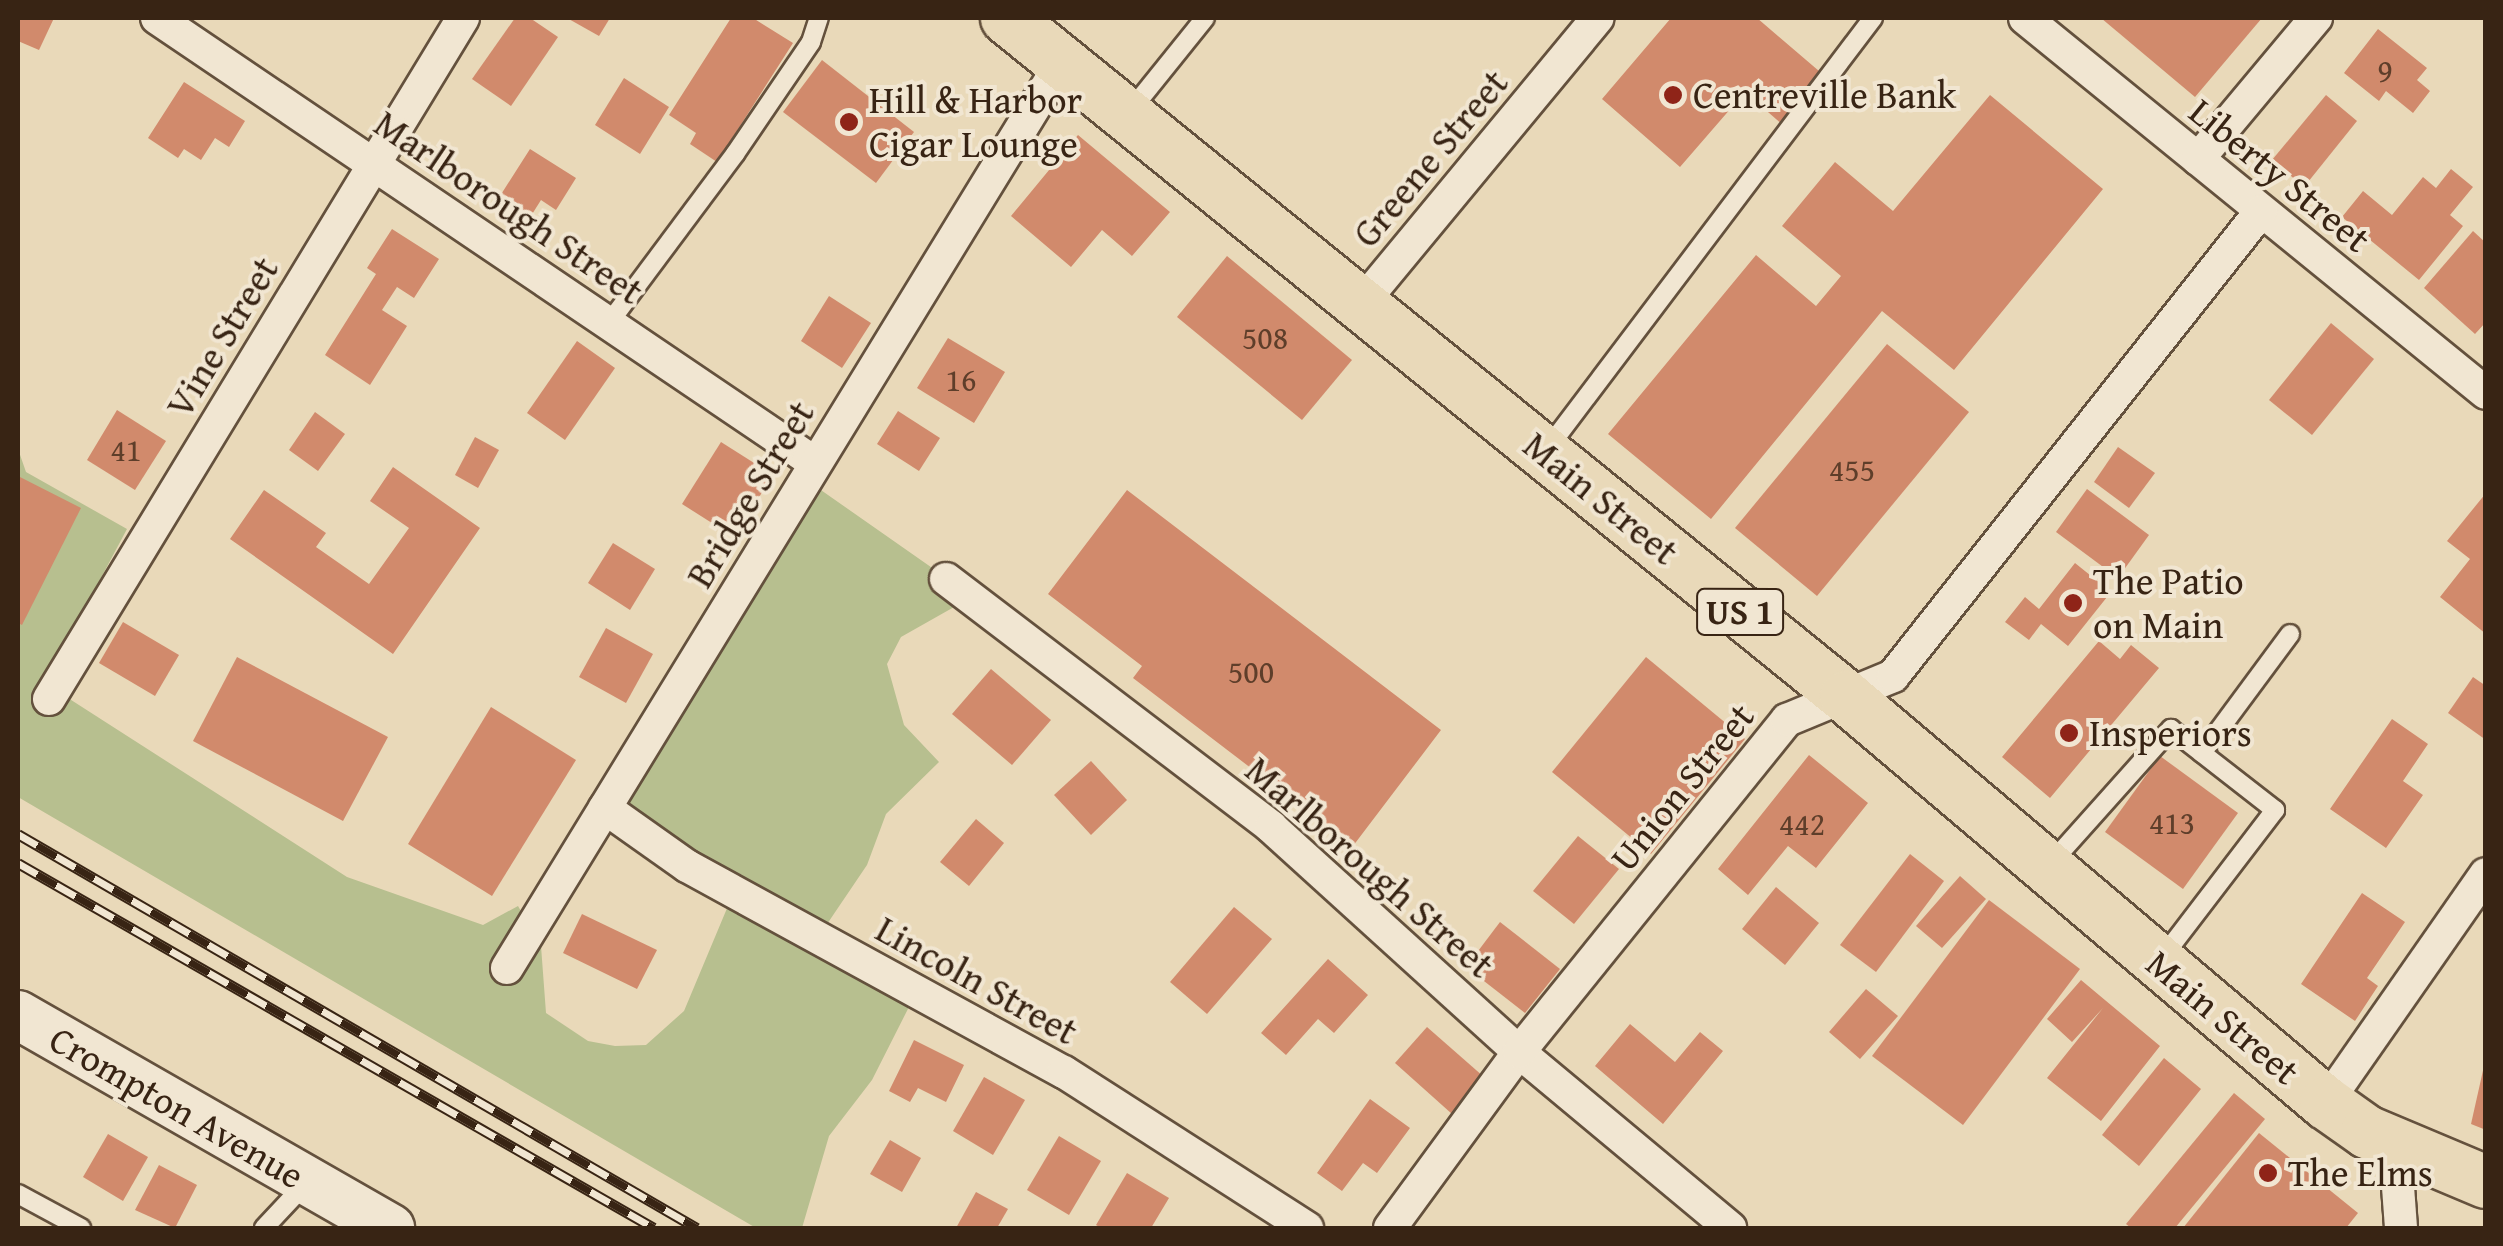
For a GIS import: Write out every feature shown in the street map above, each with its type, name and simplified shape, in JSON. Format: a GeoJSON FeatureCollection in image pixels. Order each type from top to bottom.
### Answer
{"type":"FeatureCollection","features":[{"type":"Feature","properties":{"kind":"main road","name":"Main Street"},"geometry":{"type":"LineString","coordinates":[[1007,18],[1846,697],[2326,1102],[2395,1146],[2486,1182]]}},
{"type":"Feature","properties":{"kind":"street","name":"Marlborough Street"},"geometry":{"type":"LineString","coordinates":[[157,18],[816,463]]}},
{"type":"Feature","properties":{"kind":"street","name":"Vine Street"},"geometry":{"type":"LineString","coordinates":[[49,699],[463,18]]}},
{"type":"Feature","properties":{"kind":"street","name":"Greene Street"},"geometry":{"type":"LineString","coordinates":[[1361,304],[1598,18]]}},
{"type":"Feature","properties":{"kind":"street","name":"Liberty Street"},"geometry":{"type":"LineString","coordinates":[[2025,18],[2486,393]]}},
{"type":"Feature","properties":{"kind":"street"},"geometry":{"type":"LineString","coordinates":[[2198,159],[2316,18]]}},
{"type":"Feature","properties":{"kind":"street","name":"Bridge Street"},"geometry":{"type":"LineString","coordinates":[[507,968],[1062,62]]}},
{"type":"Feature","properties":{"kind":"street","name":"Union Street"},"geometry":{"type":"LineString","coordinates":[[1390,1228],[1519,1052],[1787,720],[1893,676],[2261,211]]}},
{"type":"Feature","properties":{"kind":"street","name":"Marlborough Street"},"geometry":{"type":"LineString","coordinates":[[946,579],[1271,827],[1519,1052],[1730,1228]]}},
{"type":"Feature","properties":{"kind":"street","name":"Lincoln Street"},"geometry":{"type":"LineString","coordinates":[[605,808],[703,875],[1064,1072],[1307,1228]]}},
{"type":"Feature","properties":{"kind":"street"},"geometry":{"type":"LineString","coordinates":[[2326,1102],[2486,874]]}},
{"type":"Feature","properties":{"kind":"street","name":"Crompton Avenue"},"geometry":{"type":"LineString","coordinates":[[18,1015],[390,1228]]}},
{"type":"Feature","properties":{"kind":"street"},"geometry":{"type":"LineString","coordinates":[[2395,1146],[2401,1228]]}},
{"type":"Feature","properties":{"kind":"lane"},"geometry":{"type":"LineString","coordinates":[[609,323],[735,154],[811,42],[819,18]]}},
{"type":"Feature","properties":{"kind":"lane"},"geometry":{"type":"LineString","coordinates":[[1127,114],[1205,18]]}},
{"type":"Feature","properties":{"kind":"lane"},"geometry":{"type":"LineString","coordinates":[[1544,453],[1873,18]]}},
{"type":"Feature","properties":{"kind":"lane"},"geometry":{"type":"LineString","coordinates":[[2202,753],[2290,634]]}},
{"type":"Feature","properties":{"kind":"lane"},"geometry":{"type":"LineString","coordinates":[[2046,868],[2171,729],[2274,810],[2158,964]]}},
{"type":"Feature","properties":{"kind":"lane"},"geometry":{"type":"LineString","coordinates":[[264,1228],[308,1182]]}},
{"type":"Feature","properties":{"kind":"lane"},"geometry":{"type":"LineString","coordinates":[[18,1194],[81,1228]]}},
{"type":"Feature","properties":{"kind":"green space"},"geometry":{"type":"Polygon","coordinates":[[[18,449],[26,472],[127,529],[54,666],[54,689],[347,877],[483,925],[518,906],[541,946],[546,1013],[588,1041],[615,1046],[646,1045],[684,1011],[733,894],[613,810],[640,716],[648,713],[798,474],[958,586],[970,598],[901,637],[887,664],[904,725],[939,762],[886,814],[867,865],[821,933],[915,995],[872,1080],[829,1136],[802,1228],[756,1228],[18,797],[18,449]]]}},
{"type":"Feature","properties":{"kind":"building"},"geometry":{"type":"Polygon","coordinates":[[[18,18],[54,18],[39,50],[18,41],[18,18]]]}},
{"type":"Feature","properties":{"kind":"building"},"geometry":{"type":"Polygon","coordinates":[[[515,18],[530,18],[558,37],[511,106],[472,79],[515,18]]]}},
{"type":"Feature","properties":{"kind":"building"},"geometry":{"type":"Polygon","coordinates":[[[567,18],[610,18],[599,36],[567,18]]]}},
{"type":"Feature","properties":{"kind":"building"},"geometry":{"type":"Polygon","coordinates":[[[731,18],[753,18],[793,43],[717,162],[690,144],[696,133],[669,115],[731,18]]]}},
{"type":"Feature","properties":{"kind":"building","name":"Centreville Bank"},"geometry":{"type":"Polygon","coordinates":[[[1671,18],[1757,18],[1833,83],[1791,132],[1745,92],[1680,167],[1602,99],[1671,18]]]}},
{"type":"Feature","properties":{"kind":"building"},"geometry":{"type":"Polygon","coordinates":[[[2101,18],[2262,18],[2195,97],[2101,18]]]}},
{"type":"Feature","properties":{"kind":"building"},"geometry":{"type":"Polygon","coordinates":[[[2378,29],[2427,68],[2417,80],[2430,91],[2413,113],[2386,91],[2379,101],[2344,73],[2378,29]]]}},
{"type":"Feature","properties":{"kind":"building","name":"Hill & Harbor Cigar Lounge"},"geometry":{"type":"Polygon","coordinates":[[[822,60],[914,132],[876,183],[783,112],[822,60]]]}},
{"type":"Feature","properties":{"kind":"building"},"geometry":{"type":"Polygon","coordinates":[[[624,78],[669,107],[640,154],[595,125],[624,78]]]}},
{"type":"Feature","properties":{"kind":"building"},"geometry":{"type":"Polygon","coordinates":[[[184,82],[245,121],[229,147],[215,138],[201,160],[184,149],[178,158],[148,138],[184,82]]]}},
{"type":"Feature","properties":{"kind":"building"},"geometry":{"type":"Polygon","coordinates":[[[1990,95],[2103,189],[1954,370],[1882,311],[1711,519],[1608,434],[1756,255],[1816,306],[1841,276],[1782,226],[1835,162],[1893,211],[1990,95]]]}},
{"type":"Feature","properties":{"kind":"building"},"geometry":{"type":"Polygon","coordinates":[[[2326,95],[2357,121],[2304,187],[2272,160],[2326,95]]]}},
{"type":"Feature","properties":{"kind":"building"},"geometry":{"type":"Polygon","coordinates":[[[1078,135],[1170,212],[1132,256],[1102,230],[1071,267],[1011,216],[1078,135]]]}},
{"type":"Feature","properties":{"kind":"building"},"geometry":{"type":"Polygon","coordinates":[[[530,149],[576,178],[556,210],[541,200],[524,227],[493,207],[530,149]]]}},
{"type":"Feature","properties":{"kind":"building"},"geometry":{"type":"Polygon","coordinates":[[[2451,169],[2473,187],[2450,215],[2463,226],[2419,280],[2342,217],[2363,191],[2392,215],[2423,177],[2436,188],[2451,169]]]}},
{"type":"Feature","properties":{"kind":"building"},"geometry":{"type":"Polygon","coordinates":[[[392,229],[439,259],[414,298],[397,287],[382,310],[407,326],[370,385],[325,355],[376,274],[367,268],[392,229]]]}},
{"type":"Feature","properties":{"kind":"building"},"geometry":{"type":"Polygon","coordinates":[[[2473,231],[2486,243],[2486,322],[2475,334],[2424,288],[2473,231]]]}},
{"type":"Feature","properties":{"kind":"building"},"geometry":{"type":"Polygon","coordinates":[[[1227,256],[1352,360],[1302,420],[1177,317],[1227,256]]]}},
{"type":"Feature","properties":{"kind":"building"},"geometry":{"type":"Polygon","coordinates":[[[829,296],[871,323],[842,368],[801,341],[829,296]]]}},
{"type":"Feature","properties":{"kind":"building"},"geometry":{"type":"Polygon","coordinates":[[[2331,323],[2374,359],[2312,435],[2269,400],[2331,323]]]}},
{"type":"Feature","properties":{"kind":"building"},"geometry":{"type":"Polygon","coordinates":[[[948,338],[1005,372],[974,423],[917,388],[948,338]]]}},
{"type":"Feature","properties":{"kind":"building"},"geometry":{"type":"Polygon","coordinates":[[[577,341],[615,368],[565,440],[527,413],[577,341]]]}},
{"type":"Feature","properties":{"kind":"building"},"geometry":{"type":"Polygon","coordinates":[[[1887,344],[1969,412],[1817,596],[1735,528],[1887,344]]]}},
{"type":"Feature","properties":{"kind":"building"},"geometry":{"type":"Polygon","coordinates":[[[117,410],[166,441],[135,490],[87,460],[117,410]]]}},
{"type":"Feature","properties":{"kind":"building"},"geometry":{"type":"Polygon","coordinates":[[[898,411],[940,438],[919,471],[877,444],[898,411]]]}},
{"type":"Feature","properties":{"kind":"building"},"geometry":{"type":"Polygon","coordinates":[[[315,412],[345,434],[318,471],[289,450],[315,412]]]}},
{"type":"Feature","properties":{"kind":"building"},"geometry":{"type":"Polygon","coordinates":[[[475,437],[499,450],[478,488],[455,475],[475,437]]]}},
{"type":"Feature","properties":{"kind":"building"},"geometry":{"type":"Polygon","coordinates":[[[721,442],[773,475],[734,537],[682,504],[721,442]]]}},
{"type":"Feature","properties":{"kind":"building"},"geometry":{"type":"Polygon","coordinates":[[[2118,447],[2155,473],[2129,508],[2094,482],[2118,447]]]}},
{"type":"Feature","properties":{"kind":"building"},"geometry":{"type":"Polygon","coordinates":[[[393,467],[480,528],[393,654],[230,539],[264,490],[326,533],[316,547],[369,584],[409,528],[370,501],[393,467]]]}},
{"type":"Feature","properties":{"kind":"building"},"geometry":{"type":"Polygon","coordinates":[[[18,476],[81,508],[22,625],[18,623],[18,476]]]}},
{"type":"Feature","properties":{"kind":"building"},"geometry":{"type":"Polygon","coordinates":[[[2087,489],[2149,535],[2118,578],[2056,532],[2087,489]]]}},
{"type":"Feature","properties":{"kind":"building"},"geometry":{"type":"Polygon","coordinates":[[[1127,490],[1441,730],[1353,846],[1133,678],[1142,666],[1048,594],[1127,490]]]}},
{"type":"Feature","properties":{"kind":"building"},"geometry":{"type":"Polygon","coordinates":[[[2486,493],[2486,634],[2440,597],[2470,559],[2447,541],[2486,493]]]}},
{"type":"Feature","properties":{"kind":"building"},"geometry":{"type":"Polygon","coordinates":[[[613,543],[655,569],[630,610],[588,583],[613,543]]]}},
{"type":"Feature","properties":{"kind":"building","name":"The Patio on Main"},"geometry":{"type":"Polygon","coordinates":[[[2075,563],[2111,592],[2068,646],[2041,624],[2029,640],[2005,622],[2025,597],[2039,609],[2075,563]]]}},
{"type":"Feature","properties":{"kind":"building"},"geometry":{"type":"Polygon","coordinates":[[[123,622],[179,655],[155,696],[99,663],[123,622]]]}},
{"type":"Feature","properties":{"kind":"building"},"geometry":{"type":"Polygon","coordinates":[[[606,628],[653,654],[626,703],[579,677],[606,628]]]}},
{"type":"Feature","properties":{"kind":"building"},"geometry":{"type":"Polygon","coordinates":[[[2099,641],[2120,659],[2131,645],[2159,668],[2050,798],[2002,757],[2099,641]]]}},
{"type":"Feature","properties":{"kind":"building"},"geometry":{"type":"Polygon","coordinates":[[[237,657],[388,737],[343,821],[193,741],[237,657]]]}},
{"type":"Feature","properties":{"kind":"building"},"geometry":{"type":"Polygon","coordinates":[[[1646,657],[1745,739],[1651,854],[1552,772],[1646,657]]]}},
{"type":"Feature","properties":{"kind":"building"},"geometry":{"type":"Polygon","coordinates":[[[991,669],[1051,720],[1012,765],[952,714],[991,669]]]}},
{"type":"Feature","properties":{"kind":"building"},"geometry":{"type":"Polygon","coordinates":[[[2473,677],[2486,686],[2486,740],[2448,713],[2473,677]]]}},
{"type":"Feature","properties":{"kind":"building"},"geometry":{"type":"Polygon","coordinates":[[[491,707],[576,760],[492,896],[408,844],[491,707]]]}},
{"type":"Feature","properties":{"kind":"building"},"geometry":{"type":"Polygon","coordinates":[[[2392,719],[2428,744],[2403,781],[2423,795],[2386,848],[2330,809],[2392,719]]]}},
{"type":"Feature","properties":{"kind":"building"},"geometry":{"type":"Polygon","coordinates":[[[1809,755],[1868,803],[1816,868],[1788,846],[1748,895],[1718,869],[1809,755]]]}},
{"type":"Feature","properties":{"kind":"building"},"geometry":{"type":"Polygon","coordinates":[[[2160,756],[2238,813],[2183,889],[2105,832],[2160,756]]]}},
{"type":"Feature","properties":{"kind":"building"},"geometry":{"type":"Polygon","coordinates":[[[1091,761],[1127,800],[1091,835],[1054,795],[1091,761]]]}},
{"type":"Feature","properties":{"kind":"building"},"geometry":{"type":"Polygon","coordinates":[[[976,819],[1004,843],[969,886],[940,862],[976,819]]]}},
{"type":"Feature","properties":{"kind":"building"},"geometry":{"type":"Polygon","coordinates":[[[1578,836],[1619,869],[1574,924],[1533,891],[1578,836]]]}},
{"type":"Feature","properties":{"kind":"building"},"geometry":{"type":"Polygon","coordinates":[[[1910,854],[1944,881],[1876,972],[1840,945],[1910,854]]]}},
{"type":"Feature","properties":{"kind":"building"},"geometry":{"type":"Polygon","coordinates":[[[1960,876],[1986,899],[1942,948],[1916,926],[1960,876]]]}},
{"type":"Feature","properties":{"kind":"building"},"geometry":{"type":"Polygon","coordinates":[[[1776,887],[1819,923],[1785,965],[1742,929],[1776,887]]]}},
{"type":"Feature","properties":{"kind":"building"},"geometry":{"type":"Polygon","coordinates":[[[2362,893],[2405,922],[2367,978],[2378,986],[2355,1021],[2301,984],[2362,893]]]}},
{"type":"Feature","properties":{"kind":"building"},"geometry":{"type":"Polygon","coordinates":[[[1989,900],[2080,969],[1963,1125],[1872,1056],[1989,900]]]}},
{"type":"Feature","properties":{"kind":"building"},"geometry":{"type":"Polygon","coordinates":[[[1234,907],[1272,939],[1207,1014],[1170,982],[1234,907]]]}},
{"type":"Feature","properties":{"kind":"building"},"geometry":{"type":"Polygon","coordinates":[[[582,914],[657,950],[637,989],[563,953],[582,914]]]}},
{"type":"Feature","properties":{"kind":"building"},"geometry":{"type":"Polygon","coordinates":[[[1500,922],[1560,969],[1525,1013],[1466,967],[1500,922]]]}},
{"type":"Feature","properties":{"kind":"building"},"geometry":{"type":"Polygon","coordinates":[[[1328,959],[1368,995],[1334,1033],[1318,1019],[1286,1055],[1261,1033],[1328,959]]]}},
{"type":"Feature","properties":{"kind":"building"},"geometry":{"type":"Polygon","coordinates":[[[2081,980],[2160,1046],[2101,1121],[2047,1078],[2103,1008],[2072,1042],[2047,1019],[2081,980]]]}},
{"type":"Feature","properties":{"kind":"building"},"geometry":{"type":"Polygon","coordinates":[[[1866,989],[1898,1016],[1860,1059],[1829,1032],[1866,989]]]}},
{"type":"Feature","properties":{"kind":"building"},"geometry":{"type":"Polygon","coordinates":[[[1630,1024],[1675,1062],[1700,1032],[1723,1051],[1663,1124],[1595,1066],[1630,1024]]]}},
{"type":"Feature","properties":{"kind":"building"},"geometry":{"type":"Polygon","coordinates":[[[1427,1027],[1484,1077],[1452,1114],[1395,1063],[1427,1027]]]}},
{"type":"Feature","properties":{"kind":"building"},"geometry":{"type":"Polygon","coordinates":[[[914,1040],[964,1065],[946,1102],[918,1088],[910,1102],[889,1091],[914,1040]]]}},
{"type":"Feature","properties":{"kind":"building"},"geometry":{"type":"Polygon","coordinates":[[[2164,1058],[2201,1089],[2139,1166],[2102,1135],[2164,1058]]]}},
{"type":"Feature","properties":{"kind":"building"},"geometry":{"type":"Polygon","coordinates":[[[2486,1067],[2486,1130],[2471,1124],[2486,1067]]]}},
{"type":"Feature","properties":{"kind":"building"},"geometry":{"type":"Polygon","coordinates":[[[984,1077],[1025,1100],[993,1155],[953,1131],[984,1077]]]}},
{"type":"Feature","properties":{"kind":"building"},"geometry":{"type":"Polygon","coordinates":[[[2234,1093],[2265,1119],[2175,1228],[2131,1228],[2126,1224],[2234,1093]]]}},
{"type":"Feature","properties":{"kind":"building"},"geometry":{"type":"Polygon","coordinates":[[[1370,1099],[1410,1128],[1377,1173],[1363,1163],[1342,1191],[1317,1173],[1370,1099]]]}},
{"type":"Feature","properties":{"kind":"building","name":"The Elms"},"geometry":{"type":"Polygon","coordinates":[[[2259,1133],[2358,1213],[2346,1228],[2183,1228],[2259,1133]]]}},
{"type":"Feature","properties":{"kind":"building"},"geometry":{"type":"Polygon","coordinates":[[[108,1134],[148,1157],[123,1201],[83,1177],[108,1134]]]}},
{"type":"Feature","properties":{"kind":"building"},"geometry":{"type":"Polygon","coordinates":[[[1059,1136],[1101,1161],[1069,1215],[1027,1190],[1059,1136]]]}},
{"type":"Feature","properties":{"kind":"building"},"geometry":{"type":"Polygon","coordinates":[[[890,1140],[921,1158],[902,1192],[870,1174],[890,1140]]]}},
{"type":"Feature","properties":{"kind":"building"},"geometry":{"type":"Polygon","coordinates":[[[159,1165],[197,1185],[175,1228],[135,1210],[159,1165]]]}},
{"type":"Feature","properties":{"kind":"building"},"geometry":{"type":"Polygon","coordinates":[[[1127,1173],[1169,1198],[1151,1228],[1101,1228],[1096,1225],[1127,1173]]]}},
{"type":"Feature","properties":{"kind":"building"},"geometry":{"type":"Polygon","coordinates":[[[976,1192],[1008,1209],[997,1228],[956,1228],[976,1192]]]}},
{"type":"Feature","properties":{"kind":"railway"},"geometry":{"type":"LineString","coordinates":[[18,834],[697,1228]]}},
{"type":"Feature","properties":{"kind":"railway"},"geometry":{"type":"LineString","coordinates":[[18,863],[654,1228]]}},
{"type":"Feature","properties":{"kind":"place","name":"Centreville Bank"},"geometry":{"type":"Point","coordinates":[1673,95]}},
{"type":"Feature","properties":{"kind":"place","name":"Hill & Harbor Cigar Lounge"},"geometry":{"type":"Point","coordinates":[849,122]}},
{"type":"Feature","properties":{"kind":"place","name":"The Patio on Main"},"geometry":{"type":"Point","coordinates":[2073,603]}},
{"type":"Feature","properties":{"kind":"place","name":"Insperiors"},"geometry":{"type":"Point","coordinates":[2069,733]}},
{"type":"Feature","properties":{"kind":"place","name":"The Elms"},"geometry":{"type":"Point","coordinates":[2268,1173]}}]}
